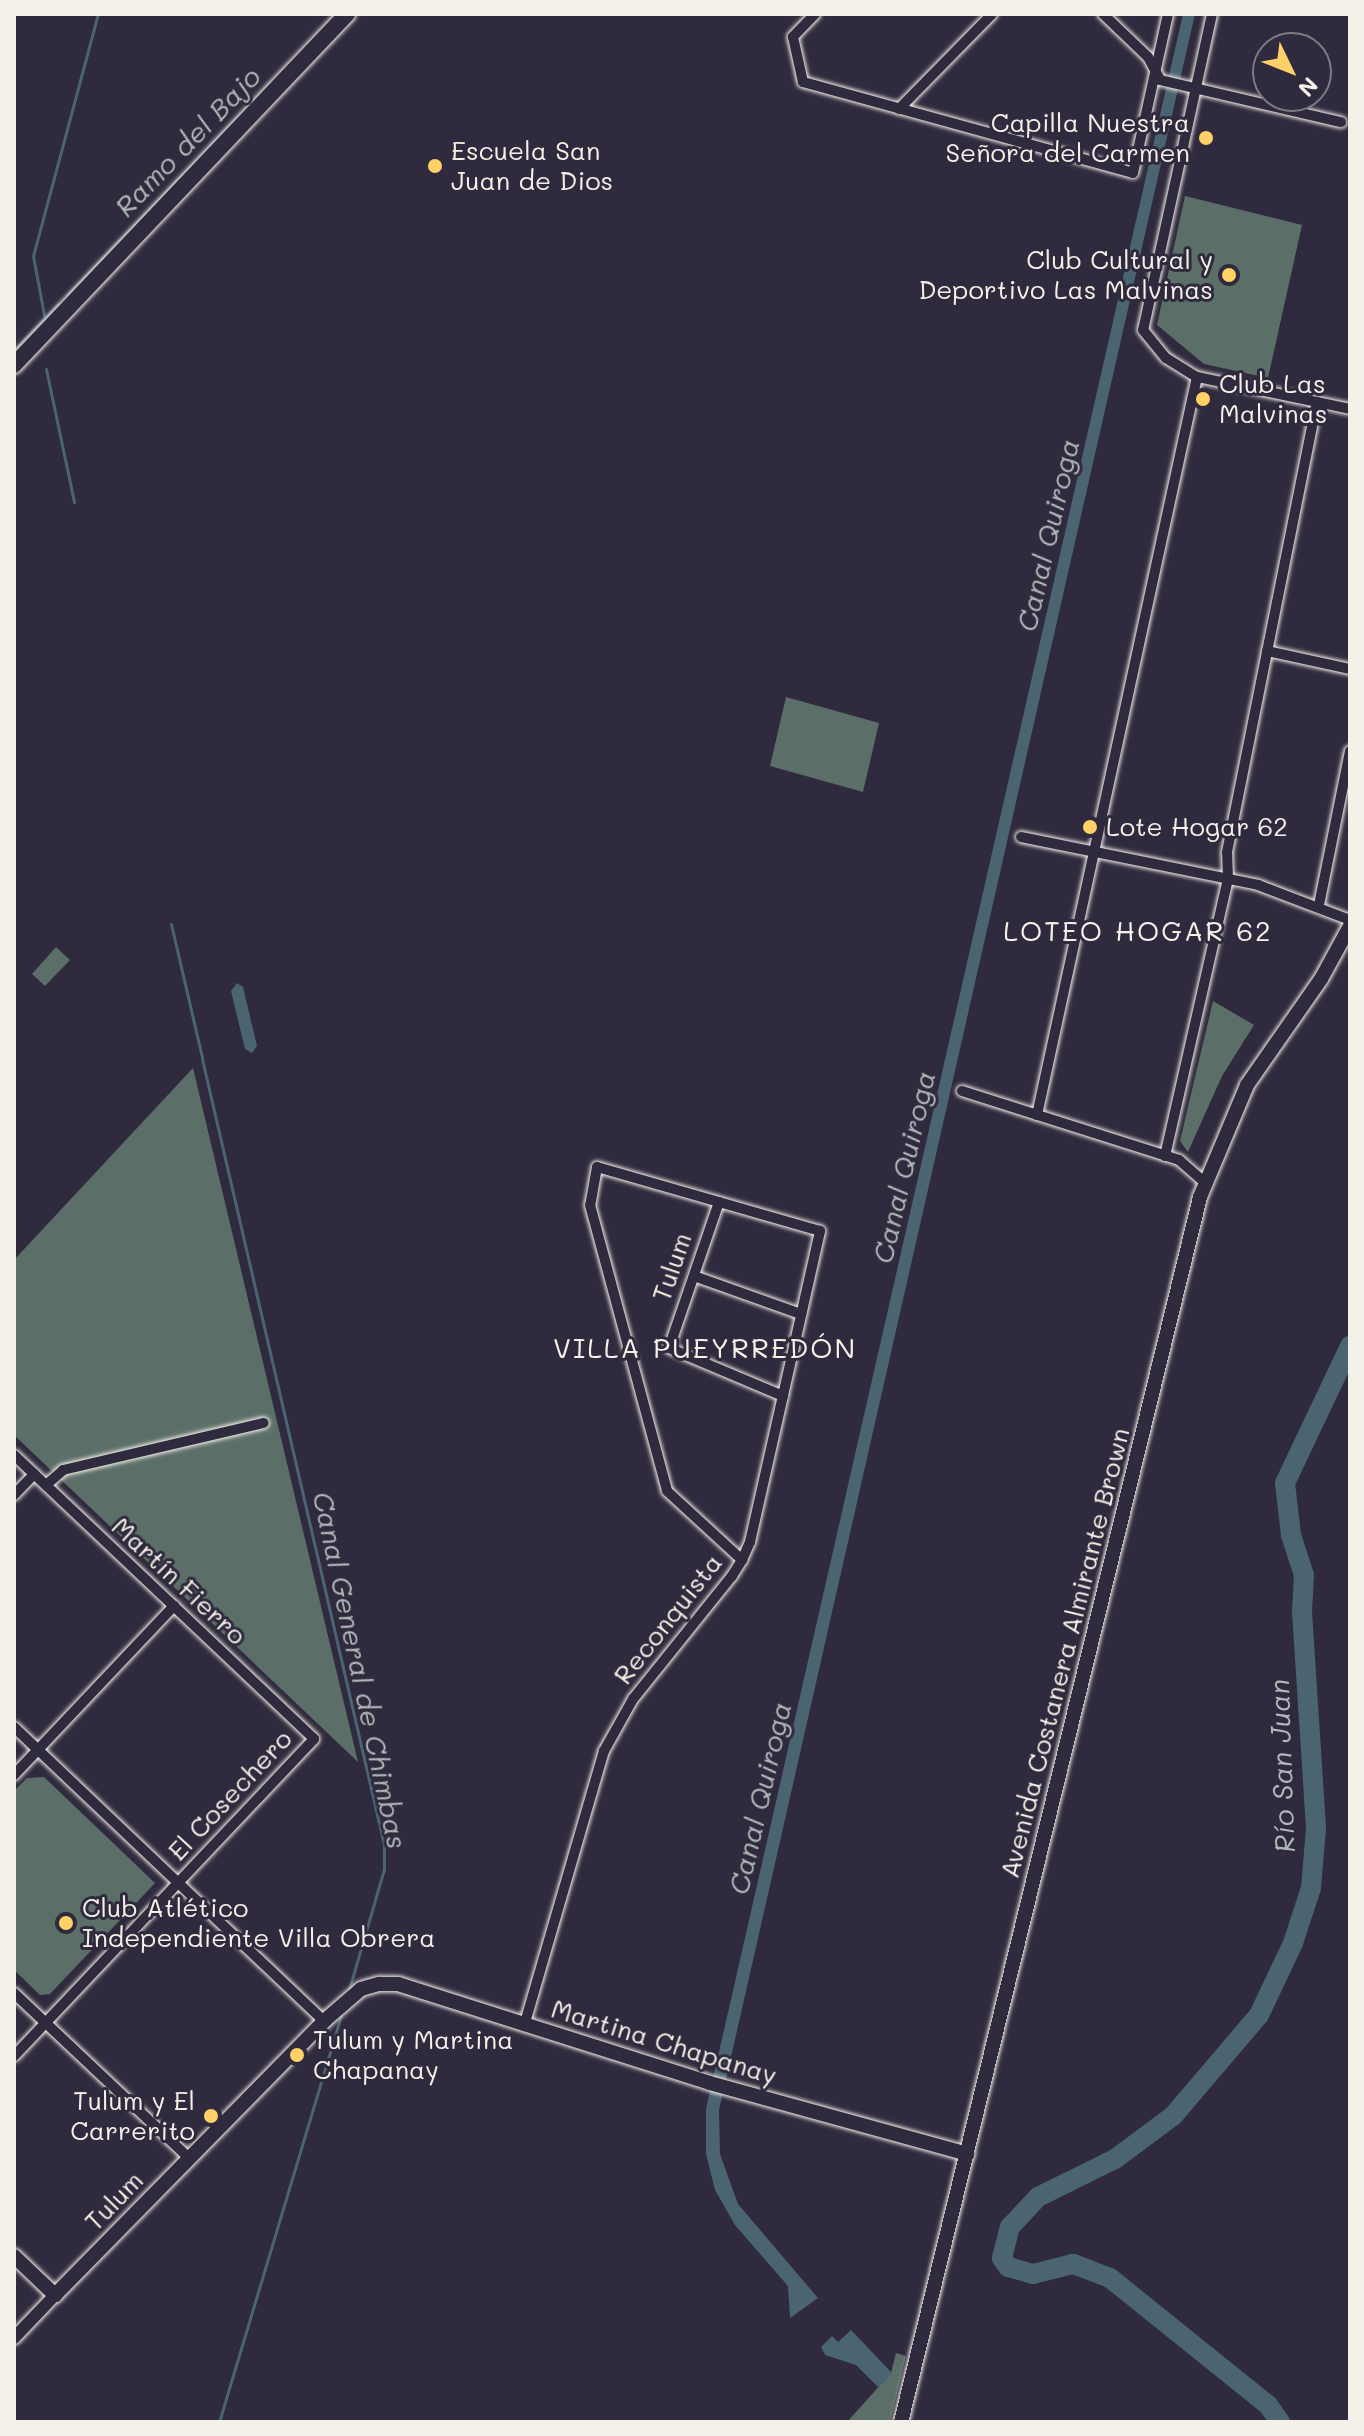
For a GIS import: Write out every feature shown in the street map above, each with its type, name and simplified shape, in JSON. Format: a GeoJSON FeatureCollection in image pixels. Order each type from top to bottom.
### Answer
{"type":"FeatureCollection","features":[{"type":"Feature","properties":{"kind":"main road"},"geometry":{"type":"LineString","coordinates":[[14,365],[347,14]]}},
{"type":"Feature","properties":{"kind":"main road","name":"Avenida Costanera Almirante Brown"},"geometry":{"type":"LineString","coordinates":[[901,2422],[1205,1183],[1247,1085],[1321,979],[1350,926]]}},
{"type":"Feature","properties":{"kind":"main road","name":"Martina Chapanay"},"geometry":{"type":"LineString","coordinates":[[347,2000],[370,1986],[398,1984],[710,2083],[967,2154]]}},
{"type":"Feature","properties":{"kind":"main road","name":"Tulum"},"geometry":{"type":"LineString","coordinates":[[55,2295],[347,2000]]}},
{"type":"Feature","properties":{"kind":"main road"},"geometry":{"type":"LineString","coordinates":[[14,2256],[55,2295]]}},
{"type":"Feature","properties":{"kind":"street"},"geometry":{"type":"LineString","coordinates":[[815,14],[793,37],[803,82],[1133,173],[1168,14]]}},
{"type":"Feature","properties":{"kind":"street"},"geometry":{"type":"LineString","coordinates":[[899,109],[992,14]]}},
{"type":"Feature","properties":{"kind":"street"},"geometry":{"type":"LineString","coordinates":[[1103,14],[1148,57],[1155,71],[1167,83],[1341,122]]}},
{"type":"Feature","properties":{"kind":"street"},"geometry":{"type":"LineString","coordinates":[[1212,14],[1141,323],[1157,350],[1197,377],[1350,409]]}},
{"type":"Feature","properties":{"kind":"street"},"geometry":{"type":"LineString","coordinates":[[1037,1115],[1197,377]]}},
{"type":"Feature","properties":{"kind":"street"},"geometry":{"type":"LineString","coordinates":[[1165,1156],[1228,879],[1227,852],[1317,402]]}},
{"type":"Feature","properties":{"kind":"street"},"geometry":{"type":"LineString","coordinates":[[1267,651],[1350,669]]}},
{"type":"Feature","properties":{"kind":"street"},"geometry":{"type":"LineString","coordinates":[[1319,905],[1350,751]]}},
{"type":"Feature","properties":{"kind":"street"},"geometry":{"type":"LineString","coordinates":[[1021,837],[1228,879],[1319,905],[1350,920]]}},
{"type":"Feature","properties":{"kind":"street"},"geometry":{"type":"LineString","coordinates":[[962,1091],[1179,1160],[1205,1183]]}},
{"type":"Feature","properties":{"kind":"street"},"geometry":{"type":"LineString","coordinates":[[719,1202],[597,1167],[590,1205],[667,1491],[742,1560]]}},
{"type":"Feature","properties":{"kind":"street","name":"Reconquista"},"geometry":{"type":"LineString","coordinates":[[524,2026],[604,1751],[633,1699],[742,1560],[783,1396],[820,1231],[719,1202]]}},
{"type":"Feature","properties":{"kind":"street","name":"Tulum"},"geometry":{"type":"LineString","coordinates":[[719,1202],[669,1348],[783,1396]]}},
{"type":"Feature","properties":{"kind":"street"},"geometry":{"type":"LineString","coordinates":[[694,1276],[801,1314]]}},
{"type":"Feature","properties":{"kind":"street"},"geometry":{"type":"LineString","coordinates":[[46,1485],[63,1470],[264,1423]]}},
{"type":"Feature","properties":{"kind":"street","name":"Martín Fierro"},"geometry":{"type":"LineString","coordinates":[[14,1455],[314,1739]]}},
{"type":"Feature","properties":{"kind":"street"},"geometry":{"type":"LineString","coordinates":[[14,1495],[34,1474]]}},
{"type":"Feature","properties":{"kind":"street"},"geometry":{"type":"LineString","coordinates":[[14,1775],[174,1606]]}},
{"type":"Feature","properties":{"kind":"street"},"geometry":{"type":"LineString","coordinates":[[14,1727],[324,2021]]}},
{"type":"Feature","properties":{"kind":"street","name":"El Cosechero"},"geometry":{"type":"LineString","coordinates":[[14,2056],[314,1739]]}},
{"type":"Feature","properties":{"kind":"street"},"geometry":{"type":"LineString","coordinates":[[14,1993],[189,2158]]}},
{"type":"Feature","properties":{"kind":"street","name":"Tulum"},"geometry":{"type":"LineString","coordinates":[[14,2338],[55,2295]]}},
{"type":"Feature","properties":{"kind":"green space","name":"Club Cultural y Deportivo Las Malvinas"},"geometry":{"type":"Polygon","coordinates":[[[1185,196],[1302,225],[1268,378],[1204,364],[1157,325],[1185,196]]]}},
{"type":"Feature","properties":{"kind":"green space"},"geometry":{"type":"Polygon","coordinates":[[[786,697],[879,723],[863,792],[770,766],[786,697]]]}},
{"type":"Feature","properties":{"kind":"green space"},"geometry":{"type":"Polygon","coordinates":[[[56,947],[70,960],[45,986],[32,974],[56,947]]]}},
{"type":"Feature","properties":{"kind":"green space"},"geometry":{"type":"Polygon","coordinates":[[[1213,1001],[1254,1025],[1222,1076],[1188,1152],[1180,1141],[1213,1001]]]}},
{"type":"Feature","properties":{"kind":"green space"},"geometry":{"type":"Polygon","coordinates":[[[193,1068],[358,1762],[14,1435],[14,1260],[193,1068]]]}},
{"type":"Feature","properties":{"kind":"green space","name":"Club Atlético Independiente Villa Obrera"},"geometry":{"type":"Polygon","coordinates":[[[44,1777],[155,1883],[50,1994],[40,1995],[14,1970],[14,1791],[27,1778],[44,1777]]]}},
{"type":"Feature","properties":{"kind":"green space"},"geometry":{"type":"Polygon","coordinates":[[[896,2353],[906,2356],[890,2422],[847,2422],[891,2373],[896,2353]]]}},
{"type":"Feature","properties":{"kind":"water"},"geometry":{"type":"Polygon","coordinates":[[[1183,14],[1195,14],[719,2110],[720,2154],[738,2204],[818,2298],[790,2318],[788,2286],[735,2225],[715,2190],[706,2154],[706,2109],[1183,14]]]}},
{"type":"Feature","properties":{"kind":"water"},"geometry":{"type":"Polygon","coordinates":[[[237,983],[243,987],[257,1046],[252,1053],[245,1049],[231,991],[237,983]]]}},
{"type":"Feature","properties":{"kind":"water"},"geometry":{"type":"Polygon","coordinates":[[[851,2330],[892,2373],[878,2387],[856,2365],[825,2355],[821,2347],[832,2336],[838,2342],[851,2330]]]}},
{"type":"Feature","properties":{"kind":"waterway"},"geometry":{"type":"LineString","coordinates":[[45,320],[33,256],[98,14]]}},
{"type":"Feature","properties":{"kind":"waterway","name":"Ramo del Bajo"},"geometry":{"type":"LineString","coordinates":[[67,295],[270,83]]}},
{"type":"Feature","properties":{"kind":"waterway","name":"Ramo del Bajo"},"geometry":{"type":"LineString","coordinates":[[14,350],[58,304]]}},
{"type":"Feature","properties":{"kind":"waterway"},"geometry":{"type":"LineString","coordinates":[[46,369],[74,502]]}},
{"type":"Feature","properties":{"kind":"waterway","name":"Canal General de Chimbas"},"geometry":{"type":"LineString","coordinates":[[171,924],[202,1057]]}},
{"type":"Feature","properties":{"kind":"waterway","name":"Canal General de Chimbas"},"geometry":{"type":"LineString","coordinates":[[202,1059],[384,1845],[384,1869],[348,1993]]}},
{"type":"Feature","properties":{"kind":"waterway","name":"Río San Juan"},"geometry":{"type":"LineString","coordinates":[[1280,2422],[1268,2405],[1110,2278],[1073,2264],[1033,2274],[1008,2267],[1002,2258],[1010,2227],[1038,2197],[1115,2159],[1173,2116],[1259,2015],[1293,1943],[1311,1888],[1316,1828],[1302,1612],[1304,1575],[1291,1535],[1285,1483],[1350,1346]]}},
{"type":"Feature","properties":{"kind":"waterway","name":"Canal General de Chimbas"},"geometry":{"type":"LineString","coordinates":[[219,2422],[341,2015]]}},
{"type":"Feature","properties":{"kind":"place","name":"Capilla Nuestra Señora del Carmen"},"geometry":{"type":"Point","coordinates":[1206,138]}},
{"type":"Feature","properties":{"kind":"place","name":"Escuela San Juan de Dios"},"geometry":{"type":"Point","coordinates":[435,166]}},
{"type":"Feature","properties":{"kind":"place","name":"Club Cultural y Deportivo Las Malvinas"},"geometry":{"type":"Point","coordinates":[1229,275]}},
{"type":"Feature","properties":{"kind":"place","name":"Club Las Malvinas"},"geometry":{"type":"Point","coordinates":[1203,399]}},
{"type":"Feature","properties":{"kind":"place","name":"Lote Hogar 62"},"geometry":{"type":"Point","coordinates":[1090,827]}},
{"type":"Feature","properties":{"kind":"place","name":"Club Atlético Independiente Villa Obrera"},"geometry":{"type":"Point","coordinates":[66,1923]}},
{"type":"Feature","properties":{"kind":"place","name":"Tulum y Martina Chapanay"},"geometry":{"type":"Point","coordinates":[297,2055]}},
{"type":"Feature","properties":{"kind":"place","name":"Tulum y El Carrerito"},"geometry":{"type":"Point","coordinates":[211,2116]}},
{"type":"Feature","properties":{"kind":"district","name":"LOTEO HOGAR 62"},"geometry":{"type":"Point","coordinates":[1138,930]}},
{"type":"Feature","properties":{"kind":"district","name":"VILLA PUEYRREDÓN"},"geometry":{"type":"Point","coordinates":[705,1347]}},
{"type":"Feature","properties":{"kind":"water label","name":"Canal Quiroga"},"geometry":{"type":"Point","coordinates":[1047,535]}},
{"type":"Feature","properties":{"kind":"water label","name":"Canal Quiroga"},"geometry":{"type":"Point","coordinates":[903,1167]}},
{"type":"Feature","properties":{"kind":"water label","name":"Canal Quiroga"},"geometry":{"type":"Point","coordinates":[759,1798]}}]}
